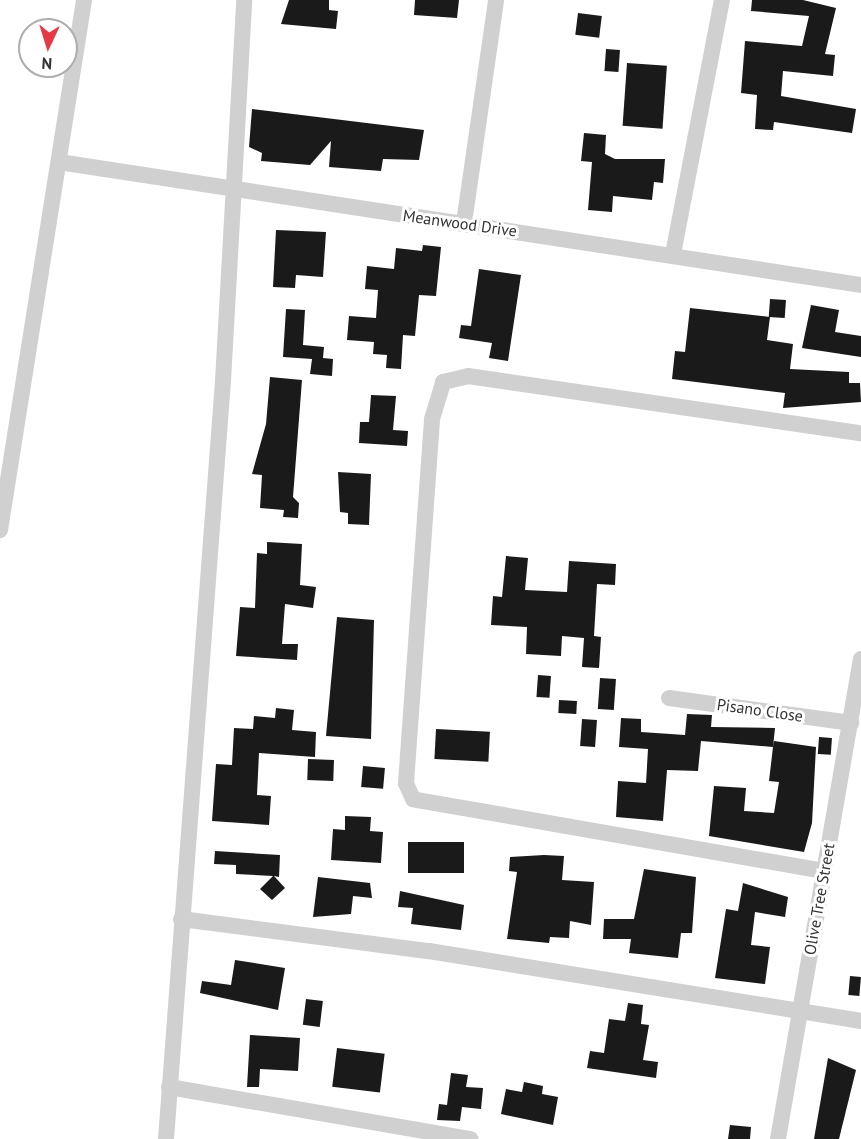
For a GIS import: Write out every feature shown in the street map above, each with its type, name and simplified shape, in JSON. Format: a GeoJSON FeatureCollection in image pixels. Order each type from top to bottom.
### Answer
{"type":"FeatureCollection","features":[{"type":"Feature","properties":{"kind":"street"},"geometry":{"type":"LineString","coordinates":[[0,530],[84,0]]}},
{"type":"Feature","properties":{"kind":"street"},"geometry":{"type":"LineString","coordinates":[[166,1139],[236,190],[244,0]]}},
{"type":"Feature","properties":{"kind":"street"},"geometry":{"type":"LineString","coordinates":[[464,223],[496,0]]}},
{"type":"Feature","properties":{"kind":"street"},"geometry":{"type":"LineString","coordinates":[[673,254],[722,0]]}},
{"type":"Feature","properties":{"kind":"street","name":"Meanwood Drive"},"geometry":{"type":"LineString","coordinates":[[59,162],[673,254],[861,285]]}},
{"type":"Feature","properties":{"kind":"street"},"geometry":{"type":"LineString","coordinates":[[824,871],[413,799],[406,783],[432,419],[443,382],[468,376],[861,433]]}},
{"type":"Feature","properties":{"kind":"street","name":"Olive Tree Street"},"geometry":{"type":"LineString","coordinates":[[778,1139],[861,659]]}},
{"type":"Feature","properties":{"kind":"street","name":"Pisano Close"},"geometry":{"type":"LineString","coordinates":[[669,698],[851,723]]}},
{"type":"Feature","properties":{"kind":"street"},"geometry":{"type":"LineString","coordinates":[[181,919],[429,951],[800,1013],[861,1021]]}},
{"type":"Feature","properties":{"kind":"street"},"geometry":{"type":"LineString","coordinates":[[169,1087],[383,1131],[471,1139]]}},
{"type":"Feature","properties":{"kind":"building"},"geometry":{"type":"Polygon","coordinates":[[[289,0],[329,0],[329,10],[338,11],[336,29],[281,24],[289,0]]]}},
{"type":"Feature","properties":{"kind":"building"},"geometry":{"type":"Polygon","coordinates":[[[415,0],[459,0],[457,18],[414,15],[415,0]]]}},
{"type":"Feature","properties":{"kind":"building"},"geometry":{"type":"Polygon","coordinates":[[[752,0],[803,0],[836,8],[825,54],[835,55],[833,76],[783,71],[781,96],[856,109],[852,133],[774,122],[773,130],[755,129],[757,95],[741,93],[745,41],[802,46],[809,16],[751,11],[752,0]]]}},
{"type":"Feature","properties":{"kind":"building"},"geometry":{"type":"Polygon","coordinates":[[[578,13],[602,16],[599,38],[575,35],[578,13]]]}},
{"type":"Feature","properties":{"kind":"building"},"geometry":{"type":"Polygon","coordinates":[[[606,49],[620,50],[618,72],[604,71],[606,49]]]}},
{"type":"Feature","properties":{"kind":"building"},"geometry":{"type":"Polygon","coordinates":[[[627,63],[667,66],[663,129],[623,126],[627,63]]]}},
{"type":"Feature","properties":{"kind":"building"},"geometry":{"type":"Polygon","coordinates":[[[252,109],[424,130],[419,160],[383,159],[381,171],[329,167],[331,141],[310,165],[261,161],[262,153],[249,147],[252,109]]]}},
{"type":"Feature","properties":{"kind":"building"},"geometry":{"type":"Polygon","coordinates":[[[584,133],[606,135],[605,154],[615,159],[665,159],[663,183],[654,182],[652,200],[613,196],[612,212],[588,210],[592,162],[581,161],[584,133]]]}},
{"type":"Feature","properties":{"kind":"building"},"geometry":{"type":"Polygon","coordinates":[[[276,230],[326,232],[323,277],[296,275],[295,288],[273,287],[276,230]]]}},
{"type":"Feature","properties":{"kind":"building"},"geometry":{"type":"Polygon","coordinates":[[[423,245],[441,247],[436,296],[419,295],[415,336],[403,335],[401,369],[386,368],[387,355],[373,354],[374,342],[347,340],[349,316],[376,318],[378,290],[365,289],[367,266],[394,269],[396,248],[422,251],[423,245]]]}},
{"type":"Feature","properties":{"kind":"building"},"geometry":{"type":"Polygon","coordinates":[[[479,269],[521,275],[508,361],[489,358],[492,343],[459,338],[461,325],[471,326],[479,269]]]}},
{"type":"Feature","properties":{"kind":"building"},"geometry":{"type":"Polygon","coordinates":[[[770,299],[786,300],[785,318],[769,317],[770,299]]]}},
{"type":"Feature","properties":{"kind":"building"},"geometry":{"type":"Polygon","coordinates":[[[811,305],[839,310],[835,332],[861,336],[861,357],[802,348],[811,305]]]}},
{"type":"Feature","properties":{"kind":"building"},"geometry":{"type":"Polygon","coordinates":[[[690,308],[770,317],[767,340],[793,344],[790,369],[849,372],[849,383],[860,383],[861,402],[783,408],[785,393],[672,379],[675,351],[685,352],[690,308]]]}},
{"type":"Feature","properties":{"kind":"building"},"geometry":{"type":"Polygon","coordinates":[[[286,309],[305,310],[303,345],[324,347],[323,358],[333,359],[332,376],[310,374],[312,359],[283,357],[286,309]]]}},
{"type":"Feature","properties":{"kind":"building"},"geometry":{"type":"Polygon","coordinates":[[[270,377],[302,380],[293,497],[299,503],[298,518],[283,517],[284,510],[260,508],[262,475],[252,474],[266,424],[270,377]]]}},
{"type":"Feature","properties":{"kind":"building"},"geometry":{"type":"Polygon","coordinates":[[[371,395],[396,396],[393,430],[408,431],[407,446],[359,443],[360,422],[369,422],[371,395]]]}},
{"type":"Feature","properties":{"kind":"building"},"geometry":{"type":"Polygon","coordinates":[[[338,472],[371,474],[369,525],[348,524],[348,513],[340,512],[338,472]]]}},
{"type":"Feature","properties":{"kind":"building"},"geometry":{"type":"Polygon","coordinates":[[[267,542],[302,544],[300,585],[316,587],[313,608],[285,604],[282,644],[298,644],[297,660],[236,656],[240,607],[255,608],[257,553],[267,554],[267,542]]]}},
{"type":"Feature","properties":{"kind":"building"},"geometry":{"type":"Polygon","coordinates":[[[506,556],[528,558],[525,590],[567,592],[569,561],[616,564],[615,585],[597,584],[594,636],[601,637],[599,668],[582,667],[584,638],[562,636],[561,656],[526,654],[527,627],[491,625],[493,596],[502,597],[506,556]]]}},
{"type":"Feature","properties":{"kind":"building"},"geometry":{"type":"Polygon","coordinates":[[[337,617],[374,620],[371,739],[326,736],[337,617]]]}},
{"type":"Feature","properties":{"kind":"building"},"geometry":{"type":"Polygon","coordinates":[[[538,675],[551,676],[549,698],[536,697],[538,675]]]}},
{"type":"Feature","properties":{"kind":"building"},"geometry":{"type":"Polygon","coordinates":[[[600,678],[616,679],[614,710],[598,709],[600,678]]]}},
{"type":"Feature","properties":{"kind":"building"},"geometry":{"type":"Polygon","coordinates":[[[559,700],[577,701],[576,714],[558,713],[559,700]]]}},
{"type":"Feature","properties":{"kind":"building"},"geometry":{"type":"Polygon","coordinates":[[[276,708],[294,710],[292,730],[316,732],[315,757],[259,753],[257,795],[271,796],[269,825],[212,821],[216,764],[232,765],[234,728],[253,729],[254,716],[275,718],[276,708]]]}},
{"type":"Feature","properties":{"kind":"building"},"geometry":{"type":"Polygon","coordinates":[[[687,714],[712,715],[711,727],[775,728],[773,747],[701,741],[698,771],[667,770],[663,821],[616,817],[618,781],[646,783],[648,749],[619,747],[621,718],[641,719],[641,732],[685,735],[687,714]]]}},
{"type":"Feature","properties":{"kind":"building"},"geometry":{"type":"Polygon","coordinates":[[[582,719],[597,720],[595,747],[580,746],[582,719]]]}},
{"type":"Feature","properties":{"kind":"building"},"geometry":{"type":"Polygon","coordinates":[[[436,729],[490,732],[488,762],[434,759],[436,729]]]}},
{"type":"Feature","properties":{"kind":"building"},"geometry":{"type":"Polygon","coordinates":[[[819,737],[832,738],[831,755],[818,754],[819,737]]]}},
{"type":"Feature","properties":{"kind":"building"},"geometry":{"type":"Polygon","coordinates":[[[774,741],[816,747],[812,823],[804,852],[709,836],[714,786],[746,788],[744,811],[774,813],[779,782],[769,781],[774,741]]]}},
{"type":"Feature","properties":{"kind":"building"},"geometry":{"type":"Polygon","coordinates":[[[308,759],[334,760],[333,781],[307,780],[308,759]]]}},
{"type":"Feature","properties":{"kind":"building"},"geometry":{"type":"Polygon","coordinates":[[[363,766],[385,768],[383,789],[361,787],[363,766]]]}},
{"type":"Feature","properties":{"kind":"building"},"geometry":{"type":"Polygon","coordinates":[[[345,816],[371,817],[370,831],[383,832],[381,863],[331,860],[333,829],[345,830],[345,816]]]}},
{"type":"Feature","properties":{"kind":"building"},"geometry":{"type":"Polygon","coordinates":[[[408,842],[464,842],[464,873],[408,873],[408,842]]]}},
{"type":"Feature","properties":{"kind":"building"},"geometry":{"type":"Polygon","coordinates":[[[215,851],[280,855],[279,877],[274,876],[285,888],[272,900],[260,889],[273,876],[236,874],[236,865],[214,864],[215,851]]]}},
{"type":"Feature","properties":{"kind":"building"},"geometry":{"type":"Polygon","coordinates":[[[564,856],[562,880],[594,882],[591,925],[570,921],[569,938],[550,937],[549,943],[507,939],[517,872],[509,871],[510,857],[564,856]]]}},
{"type":"Feature","properties":{"kind":"building"},"geometry":{"type":"Polygon","coordinates":[[[644,869],[696,877],[692,933],[681,933],[678,958],[629,953],[631,939],[603,939],[604,919],[634,919],[644,869]]]}},
{"type":"Feature","properties":{"kind":"building"},"geometry":{"type":"Polygon","coordinates":[[[318,877],[370,883],[372,898],[353,896],[351,914],[313,917],[318,877]]]}},
{"type":"Feature","properties":{"kind":"building"},"geometry":{"type":"Polygon","coordinates":[[[743,883],[788,897],[785,917],[755,912],[751,945],[770,947],[765,984],[715,978],[726,909],[738,911],[743,883]]]}},
{"type":"Feature","properties":{"kind":"building"},"geometry":{"type":"Polygon","coordinates":[[[400,891],[464,905],[461,930],[411,924],[413,908],[398,907],[400,891]]]}},
{"type":"Feature","properties":{"kind":"building"},"geometry":{"type":"Polygon","coordinates":[[[235,960],[285,968],[278,1010],[200,993],[202,981],[231,985],[235,960]]]}},
{"type":"Feature","properties":{"kind":"building"},"geometry":{"type":"Polygon","coordinates":[[[850,976],[861,977],[859,996],[848,995],[850,976]]]}},
{"type":"Feature","properties":{"kind":"building"},"geometry":{"type":"Polygon","coordinates":[[[306,999],[323,1001],[320,1027],[303,1025],[306,999]]]}},
{"type":"Feature","properties":{"kind":"building"},"geometry":{"type":"Polygon","coordinates":[[[628,1003],[643,1005],[641,1024],[649,1025],[643,1060],[658,1062],[656,1078],[587,1068],[590,1051],[604,1053],[609,1019],[625,1021],[628,1003]]]}},
{"type":"Feature","properties":{"kind":"building"},"geometry":{"type":"Polygon","coordinates":[[[250,1035],[300,1038],[298,1071],[260,1069],[259,1087],[247,1087],[250,1035]]]}},
{"type":"Feature","properties":{"kind":"building"},"geometry":{"type":"Polygon","coordinates":[[[337,1048],[385,1054],[380,1093],[332,1087],[337,1048]]]}},
{"type":"Feature","properties":{"kind":"building"},"geometry":{"type":"Polygon","coordinates":[[[828,1058],[856,1070],[839,1139],[814,1139],[828,1058]]]}},
{"type":"Feature","properties":{"kind":"building"},"geometry":{"type":"Polygon","coordinates":[[[451,1073],[468,1075],[466,1087],[483,1088],[481,1109],[462,1107],[460,1121],[437,1120],[439,1104],[447,1105],[451,1073]]]}},
{"type":"Feature","properties":{"kind":"building"},"geometry":{"type":"Polygon","coordinates":[[[524,1082],[543,1086],[542,1094],[558,1097],[553,1125],[501,1114],[506,1089],[522,1092],[524,1082]]]}},
{"type":"Feature","properties":{"kind":"building"},"geometry":{"type":"Polygon","coordinates":[[[730,1125],[751,1127],[750,1139],[728,1139],[730,1125]]]}}]}
